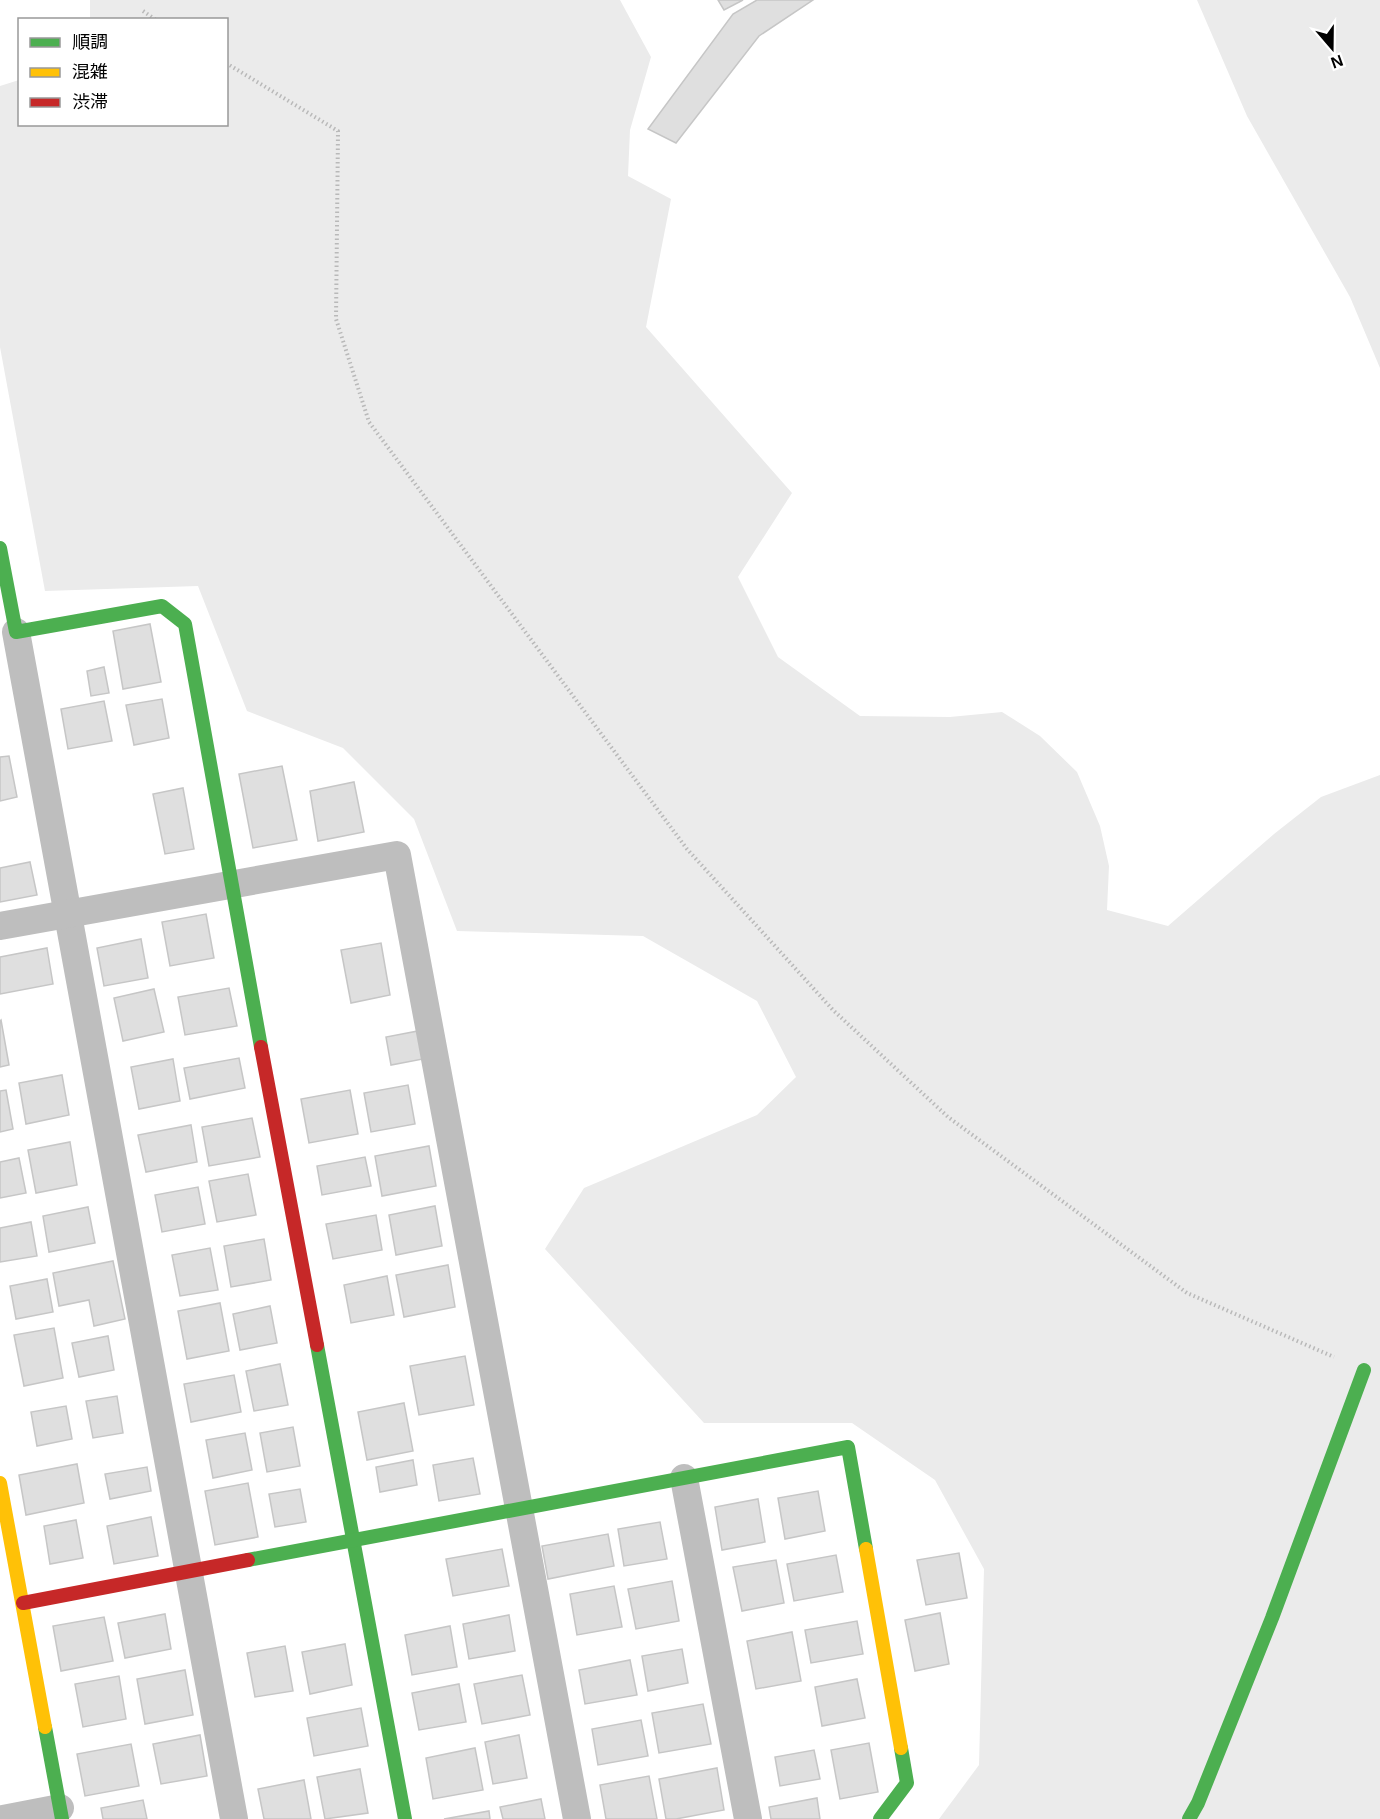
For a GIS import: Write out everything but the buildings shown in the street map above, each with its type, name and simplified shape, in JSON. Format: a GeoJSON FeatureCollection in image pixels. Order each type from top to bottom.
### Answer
{"type":"FeatureCollection","features":[{"type":"Feature","properties":{"kind":"street"},"geometry":{"type":"LineString","coordinates":[[0,548],[234,1819]]}},
{"type":"Feature","properties":{"kind":"street"},"geometry":{"type":"LineString","coordinates":[[16,632],[162,606],[185,624],[231,884],[405,1819]]}},
{"type":"Feature","properties":{"kind":"street"},"geometry":{"type":"LineString","coordinates":[[0,926],[397,855],[577,1819]]}},
{"type":"Feature","properties":{"kind":"street"},"geometry":{"type":"LineString","coordinates":[[1190,1819],[1272,1618],[1364,1370]]}},
{"type":"Feature","properties":{"kind":"street"},"geometry":{"type":"LineString","coordinates":[[23,1603],[848,1447],[907,1782],[880,1819]]}},
{"type":"Feature","properties":{"kind":"street"},"geometry":{"type":"LineString","coordinates":[[684,1478],[748,1819]]}},
{"type":"Feature","properties":{"kind":"street"},"geometry":{"type":"LineString","coordinates":[[0,1483],[61,1814],[3,1819]]}},
{"type":"Feature","properties":{"kind":"path"},"geometry":{"type":"LineString","coordinates":[[143,11],[153,18]]}},
{"type":"Feature","properties":{"kind":"path"},"geometry":{"type":"LineString","coordinates":[[228,64],[338,131],[336,319],[369,422],[687,849],[833,1010],[948,1118],[1187,1293],[1364,1370]]}},
{"type":"Feature","properties":{"kind":"shaded area"},"geometry":{"type":"Polygon","coordinates":[[[90,0],[620,0],[651,57],[630,130],[628,176],[671,199],[646,327],[792,493],[738,577],[778,657],[860,716],[950,717],[1002,712],[1040,736],[1077,772],[1100,826],[1109,866],[1107,910],[1168,926],[1274,834],[1321,797],[1380,775],[1380,1819],[939,1819],[979,1765],[984,1569],[935,1480],[852,1423],[704,1423],[545,1249],[584,1188],[757,1115],[796,1077],[757,1001],[643,936],[457,931],[414,819],[343,748],[247,711],[198,586],[45,591],[0,347],[0,86],[18,80],[18,126],[228,126],[228,18],[90,18],[90,0]]]}},
{"type":"Feature","properties":{"kind":"shaded area"},"geometry":{"type":"Polygon","coordinates":[[[1197,0],[1380,0],[1380,368],[1350,297],[1247,116],[1197,0]]]}},
{"type":"Feature","properties":{"kind":"traffic: fast"},"geometry":{"type":"LineString","coordinates":[[0,548],[16,632],[162,606],[185,624],[261,1047]]}},
{"type":"Feature","properties":{"kind":"traffic: fast"},"geometry":{"type":"LineString","coordinates":[[317,1345],[405,1819]]}},
{"type":"Feature","properties":{"kind":"traffic: fast"},"geometry":{"type":"LineString","coordinates":[[1189,1819],[1198,1803],[1272,1618],[1364,1370]]}},
{"type":"Feature","properties":{"kind":"traffic: fast"},"geometry":{"type":"LineString","coordinates":[[248,1560],[848,1447],[866,1549]]}},
{"type":"Feature","properties":{"kind":"traffic: fast"},"geometry":{"type":"LineString","coordinates":[[45,1727],[62,1819]]}},
{"type":"Feature","properties":{"kind":"traffic: fast"},"geometry":{"type":"LineString","coordinates":[[880,1819],[907,1783],[901,1748]]}},
{"type":"Feature","properties":{"kind":"traffic: slow"},"geometry":{"type":"LineString","coordinates":[[0,1483],[45,1727]]}},
{"type":"Feature","properties":{"kind":"traffic: slow"},"geometry":{"type":"LineString","coordinates":[[866,1549],[901,1748]]}},
{"type":"Feature","properties":{"kind":"traffic: jam"},"geometry":{"type":"LineString","coordinates":[[261,1047],[317,1345]]}},
{"type":"Feature","properties":{"kind":"traffic: jam"},"geometry":{"type":"LineString","coordinates":[[23,1603],[248,1560]]}}]}
